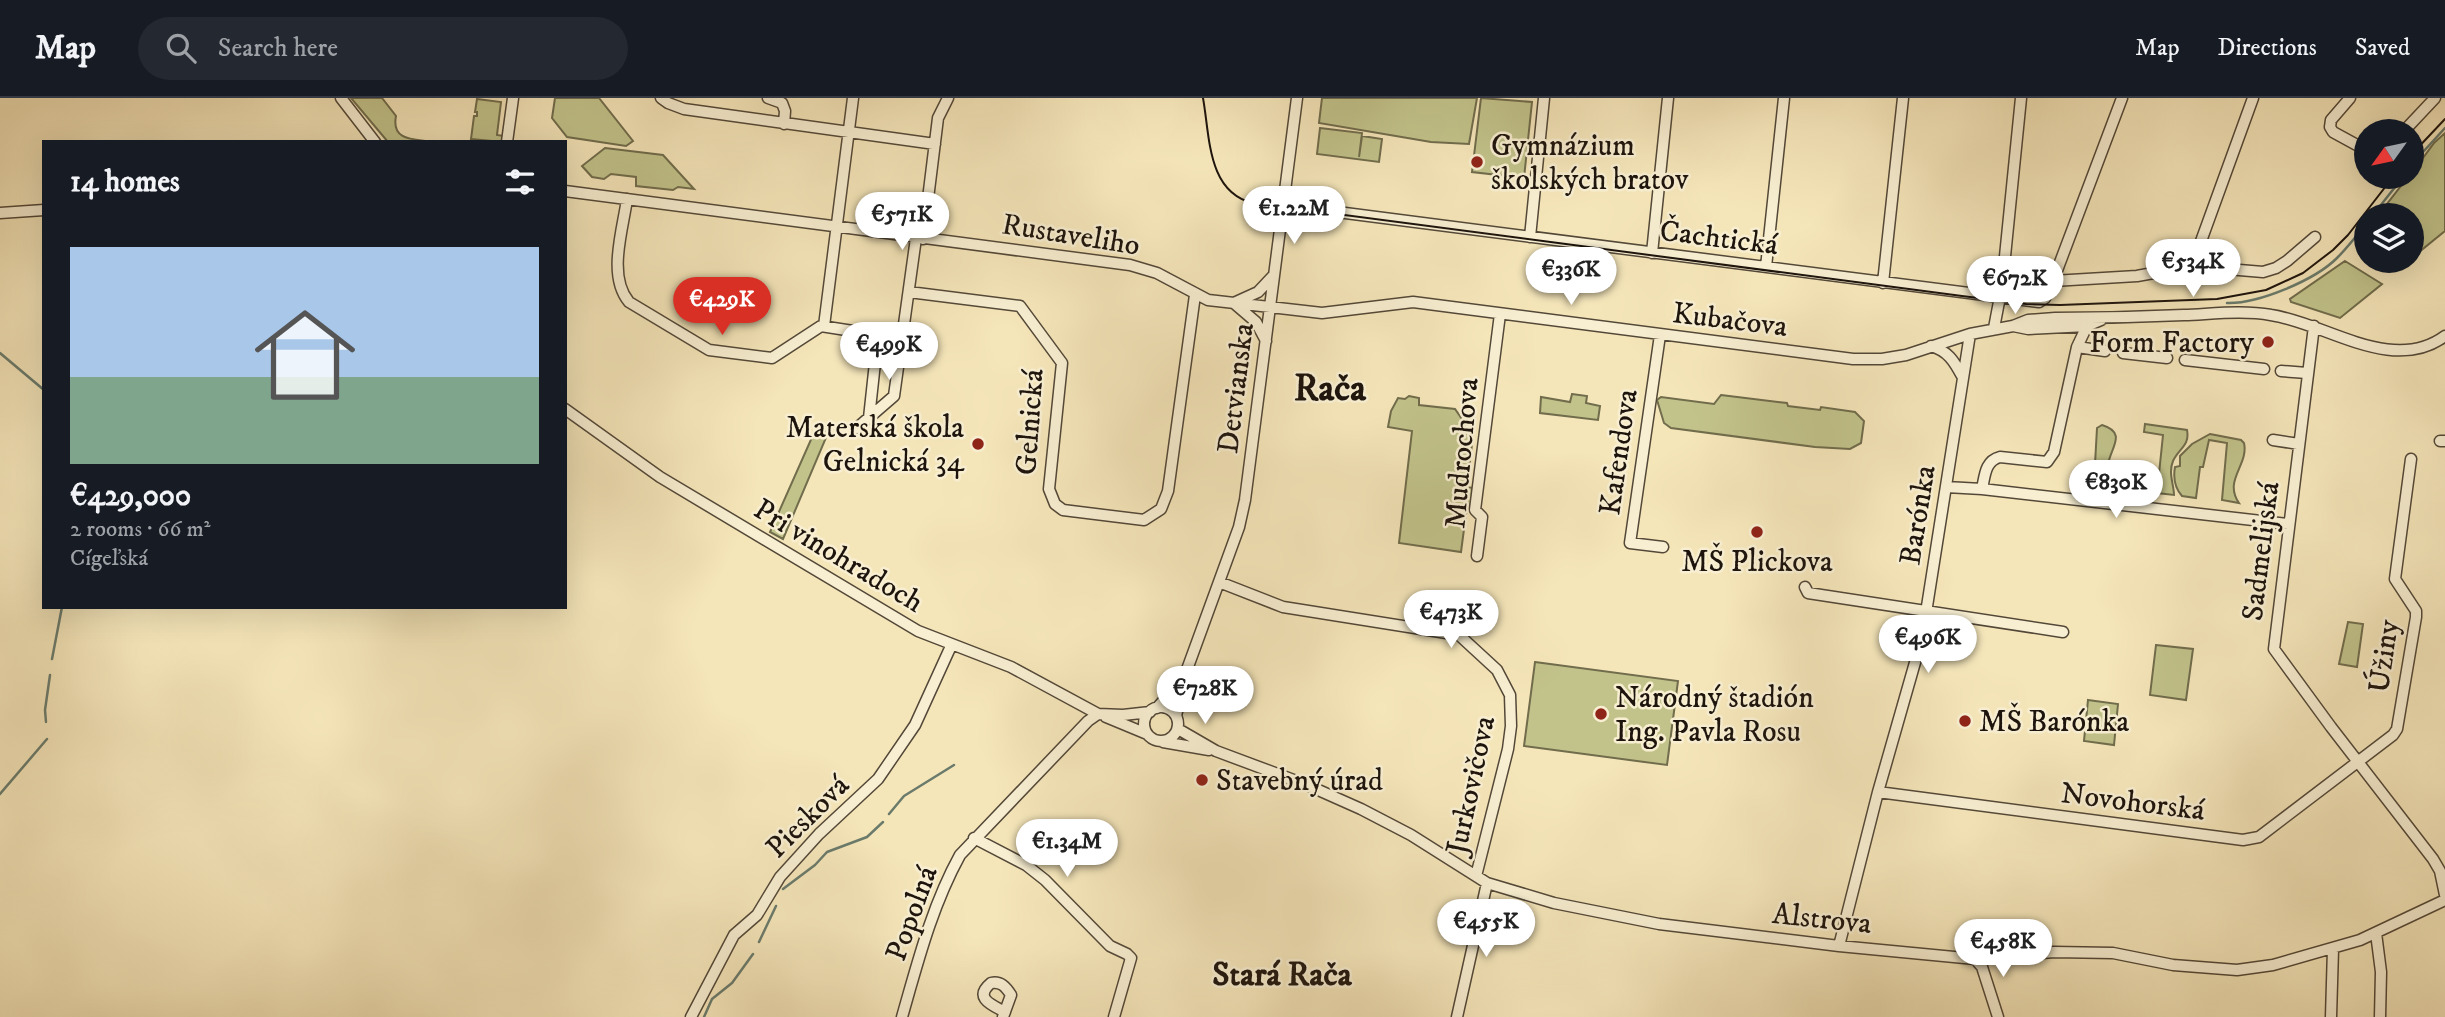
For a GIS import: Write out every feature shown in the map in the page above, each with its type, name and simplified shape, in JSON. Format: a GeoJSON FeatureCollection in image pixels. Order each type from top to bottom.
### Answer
{"type":"FeatureCollection","features":[{"type":"Feature","properties":{"kind":"street"},"geometry":{"type":"LineString","coordinates":[[341,98],[373,140]]}},
{"type":"Feature","properties":{"kind":"street"},"geometry":{"type":"LineString","coordinates":[[507,140],[513,98]]}},
{"type":"Feature","properties":{"kind":"street"},"geometry":{"type":"LineString","coordinates":[[661,98],[684,109],[935,144]]}},
{"type":"Feature","properties":{"kind":"street"},"geometry":{"type":"LineString","coordinates":[[768,98],[782,103],[785,111],[784,124]]}},
{"type":"Feature","properties":{"kind":"street"},"geometry":{"type":"LineString","coordinates":[[824,326],[853,98]]}},
{"type":"Feature","properties":{"kind":"street"},"geometry":{"type":"LineString","coordinates":[[857,428],[894,396],[940,114],[948,98]]}},
{"type":"Feature","properties":{"kind":"street","name":"Detvianska"},"geometry":{"type":"LineString","coordinates":[[1177,716],[1185,675],[1239,527],[1245,500],[1297,98]]}},
{"type":"Feature","properties":{"kind":"street"},"geometry":{"type":"LineString","coordinates":[[1530,237],[1544,98]]}},
{"type":"Feature","properties":{"kind":"street"},"geometry":{"type":"LineString","coordinates":[[1652,253],[1668,98]]}},
{"type":"Feature","properties":{"kind":"street"},"geometry":{"type":"LineString","coordinates":[[1766,267],[1784,98]]}},
{"type":"Feature","properties":{"kind":"street"},"geometry":{"type":"LineString","coordinates":[[1883,283],[1903,98]]}},
{"type":"Feature","properties":{"kind":"street"},"geometry":{"type":"LineString","coordinates":[[1994,328],[2021,98]]}},
{"type":"Feature","properties":{"kind":"street"},"geometry":{"type":"LineString","coordinates":[[2122,98],[2053,281],[2137,276],[2192,266],[2263,272],[2287,261],[2315,237]]}},
{"type":"Feature","properties":{"kind":"street"},"geometry":{"type":"LineString","coordinates":[[2192,266],[2253,98]]}},
{"type":"Feature","properties":{"kind":"street"},"geometry":{"type":"LineString","coordinates":[[2350,98],[2331,120],[2330,127],[2333,132],[2354,143]]}},
{"type":"Feature","properties":{"kind":"street"},"geometry":{"type":"LineString","coordinates":[[2415,119],[2435,98]]}},
{"type":"Feature","properties":{"kind":"street","name":"Rustaveliho"},"geometry":{"type":"LineString","coordinates":[[567,191],[1130,265],[1157,273],[1208,300],[1270,307]]}},
{"type":"Feature","properties":{"kind":"street"},"geometry":{"type":"LineString","coordinates":[[627,199],[618,265],[620,287],[627,301],[711,351],[772,358],[812,330],[824,326],[902,338]]}},
{"type":"Feature","properties":{"kind":"street","name":"Čachtická"},"geometry":{"type":"LineString","coordinates":[[1283,205],[1999,298],[2041,302],[2053,281]]}},
{"type":"Feature","properties":{"kind":"street"},"geometry":{"type":"LineString","coordinates":[[0,213],[42,210]]}},
{"type":"Feature","properties":{"kind":"street"},"geometry":{"type":"LineString","coordinates":[[1266,341],[1252,318],[1234,303],[1258,292],[1274,274]]}},
{"type":"Feature","properties":{"kind":"street","name":"Gelnická"},"geometry":{"type":"LineString","coordinates":[[909,292],[1020,306],[1062,363],[1049,489],[1052,498],[1063,510],[1142,520],[1154,516],[1164,504],[1168,491],[1195,295]]}},
{"type":"Feature","properties":{"kind":"street","name":"Kubačova"},"geometry":{"type":"LineString","coordinates":[[1270,307],[1329,313],[1413,302],[1858,360],[1898,356],[2028,320],[2253,313],[2280,316],[2370,346],[2395,351],[2427,347],[2445,336]]}},
{"type":"Feature","properties":{"kind":"street","name":"Mudrochova"},"geometry":{"type":"LineString","coordinates":[[1477,556],[1482,517],[1475,510],[1500,314]]}},
{"type":"Feature","properties":{"kind":"street","name":"Kubačova"},"geometry":{"type":"LineString","coordinates":[[2013,326],[2028,329],[2087,326],[2107,318]]}},
{"type":"Feature","properties":{"kind":"street"},"geometry":{"type":"LineString","coordinates":[[1982,489],[1988,464],[1993,459],[2000,457],[2047,465],[2054,452],[2077,347],[2087,326]]}},
{"type":"Feature","properties":{"kind":"street","name":"Sadmelijská"},"geometry":{"type":"LineString","coordinates":[[2314,326],[2274,648],[2357,762],[2434,859],[2440,871],[2445,895]]}},
{"type":"Feature","properties":{"kind":"street"},"geometry":{"type":"LineString","coordinates":[[2056,328],[2067,334],[2077,347],[2105,351]]}},
{"type":"Feature","properties":{"kind":"street","name":"Barónka"},"geometry":{"type":"LineString","coordinates":[[1839,946],[1878,792],[1922,638],[1970,334]]}},
{"type":"Feature","properties":{"kind":"street"},"geometry":{"type":"LineString","coordinates":[[869,418],[878,335]]}},
{"type":"Feature","properties":{"kind":"street","name":"Kafendova"},"geometry":{"type":"LineString","coordinates":[[1660,335],[1630,543],[1662,547]]}},
{"type":"Feature","properties":{"kind":"street"},"geometry":{"type":"LineString","coordinates":[[1931,346],[1945,352],[1954,361],[1962,376]]}},
{"type":"Feature","properties":{"kind":"street"},"geometry":{"type":"LineString","coordinates":[[2123,353],[2167,358]]}},
{"type":"Feature","properties":{"kind":"street"},"geometry":{"type":"LineString","coordinates":[[2185,360],[2263,369]]}},
{"type":"Feature","properties":{"kind":"street"},"geometry":{"type":"LineString","coordinates":[[2281,371],[2307,373]]}},
{"type":"Feature","properties":{"kind":"street","name":"Pri vinohradoch"},"geometry":{"type":"LineString","coordinates":[[567,410],[660,477],[918,631],[1011,667],[1101,715],[1147,734]]}},
{"type":"Feature","properties":{"kind":"street"},"geometry":{"type":"LineString","coordinates":[[2273,440],[2299,444]]}},
{"type":"Feature","properties":{"kind":"street","name":"Úžiny"},"geometry":{"type":"LineString","coordinates":[[2357,762],[2397,729],[2416,617],[2416,611],[2396,579],[2411,459]]}},
{"type":"Feature","properties":{"kind":"street"},"geometry":{"type":"LineString","coordinates":[[1946,487],[2288,524]]}},
{"type":"Feature","properties":{"kind":"street","name":"Jurkovičova"},"geometry":{"type":"LineString","coordinates":[[1219,582],[1283,607],[1459,635],[1497,670],[1510,695],[1511,726],[1508,749],[1476,876]]}},
{"type":"Feature","properties":{"kind":"street"},"geometry":{"type":"LineString","coordinates":[[1805,587],[1808,593],[2063,632]]}},
{"type":"Feature","properties":{"kind":"street","name":"Piesková"},"geometry":{"type":"LineString","coordinates":[[691,1017],[734,935],[757,915],[780,877],[819,834],[878,779],[915,725],[951,646]]}},
{"type":"Feature","properties":{"kind":"street","name":"Detvianska"},"geometry":{"type":"LineString","coordinates":[[1154,710],[1185,675]]}},
{"type":"Feature","properties":{"kind":"street"},"geometry":{"type":"LineString","coordinates":[[1101,715],[1154,710],[1169,709],[1177,716],[1178,729],[1171,738],[1154,740],[1147,734],[1144,722],[1154,710]]}},
{"type":"Feature","properties":{"kind":"street","name":"Popolná"},"geometry":{"type":"LineString","coordinates":[[902,1017],[937,901],[960,855],[1088,721],[1101,715]]}},
{"type":"Feature","properties":{"kind":"street","name":"Alstrova"},"geometry":{"type":"LineString","coordinates":[[1178,729],[1216,751],[1307,785],[1361,809],[1411,835],[1487,883],[1554,903],[1659,924],[1839,946],[1975,958],[2054,952],[2113,953],[2173,965],[2237,970],[2273,965],[2333,949],[2376,933],[2445,900]]}},
{"type":"Feature","properties":{"kind":"street","name":"Alstrova"},"geometry":{"type":"LineString","coordinates":[[1162,741],[1216,751]]}},
{"type":"Feature","properties":{"kind":"street","name":"Novohorská"},"geometry":{"type":"LineString","coordinates":[[1878,792],[2249,841],[2262,835],[2357,762]]}},
{"type":"Feature","properties":{"kind":"street"},"geometry":{"type":"LineString","coordinates":[[974,838],[1026,865],[1045,880],[1110,946],[1131,958],[1114,1017]]}},
{"type":"Feature","properties":{"kind":"street"},"geometry":{"type":"LineString","coordinates":[[1457,1017],[1487,883]]}},
{"type":"Feature","properties":{"kind":"street"},"geometry":{"type":"LineString","coordinates":[[2376,933],[2381,972],[2380,1017]]}},
{"type":"Feature","properties":{"kind":"street"},"geometry":{"type":"LineString","coordinates":[[2331,1017],[2333,949]]}},
{"type":"Feature","properties":{"kind":"street"},"geometry":{"type":"LineString","coordinates":[[1975,958],[1982,967],[1998,1017]]}},
{"type":"Feature","properties":{"kind":"green space"},"geometry":{"type":"Polygon","coordinates":[[[351,98],[382,98],[396,116],[395,124],[400,134],[418,140],[386,140],[351,98]]]}},
{"type":"Feature","properties":{"kind":"green space"},"geometry":{"type":"Polygon","coordinates":[[[555,98],[599,98],[633,141],[626,146],[567,137],[552,118],[555,98]]]}},
{"type":"Feature","properties":{"kind":"green space"},"geometry":{"type":"Polygon","coordinates":[[[1322,98],[1477,98],[1469,144],[1431,142],[1319,123],[1322,98]]]}},
{"type":"Feature","properties":{"kind":"green space"},"geometry":{"type":"Polygon","coordinates":[[[1481,98],[1532,102],[1524,178],[1472,172],[1481,98]]]}},
{"type":"Feature","properties":{"kind":"green space"},"geometry":{"type":"Polygon","coordinates":[[[477,99],[501,102],[497,135],[504,136],[503,140],[471,139],[474,116],[477,116],[477,99]]]}},
{"type":"Feature","properties":{"kind":"green space"},"geometry":{"type":"Polygon","coordinates":[[[1320,128],[1362,133],[1359,157],[1362,136],[1382,139],[1379,162],[1317,154],[1320,128]]]}},
{"type":"Feature","properties":{"kind":"green space"},"geometry":{"type":"Polygon","coordinates":[[[2445,133],[2445,231],[2424,248],[2424,203],[2388,203],[2399,189],[2424,189],[2424,157],[2445,133]]]}},
{"type":"Feature","properties":{"kind":"green space"},"geometry":{"type":"Polygon","coordinates":[[[605,148],[663,155],[694,189],[636,186],[636,177],[611,174],[604,179],[592,177],[582,166],[605,148]]]}},
{"type":"Feature","properties":{"kind":"green space"},"geometry":{"type":"Polygon","coordinates":[[[2345,261],[2354,267],[2354,273],[2364,273],[2382,284],[2340,318],[2291,302],[2290,299],[2345,261]]]}},
{"type":"Feature","properties":{"kind":"green space"},"geometry":{"type":"Polygon","coordinates":[[[1572,394],[1587,396],[1586,403],[1600,406],[1598,420],[1540,413],[1541,397],[1570,402],[1572,394]]]}},
{"type":"Feature","properties":{"kind":"green space"},"geometry":{"type":"Polygon","coordinates":[[[1721,395],[1787,403],[1788,406],[1855,412],[1864,421],[1861,443],[1850,449],[1815,447],[1671,428],[1664,423],[1657,400],[1661,397],[1714,404],[1721,395]]]}},
{"type":"Feature","properties":{"kind":"green space"},"geometry":{"type":"Polygon","coordinates":[[[1409,396],[1419,398],[1419,405],[1455,409],[1473,435],[1467,487],[1473,488],[1461,552],[1399,543],[1412,431],[1388,427],[1391,411],[1398,398],[1405,399],[1409,396]]]}},
{"type":"Feature","properties":{"kind":"green space"},"geometry":{"type":"Polygon","coordinates":[[[2145,424],[2187,430],[2185,443],[2172,465],[2174,495],[2157,493],[2163,435],[2144,432],[2145,424]]]}},
{"type":"Feature","properties":{"kind":"green space"},"geometry":{"type":"Polygon","coordinates":[[[2102,425],[2110,428],[2116,437],[2108,465],[2095,464],[2097,428],[2102,425]]]}},
{"type":"Feature","properties":{"kind":"green space"},"geometry":{"type":"Polygon","coordinates":[[[817,426],[828,433],[783,539],[770,532],[817,426]]]}},
{"type":"Feature","properties":{"kind":"green space"},"geometry":{"type":"Polygon","coordinates":[[[2210,434],[2241,440],[2244,443],[2245,451],[2234,487],[2239,503],[2222,500],[2227,443],[2209,440],[2203,467],[2200,467],[2196,498],[2182,496],[2176,486],[2174,471],[2175,467],[2180,466],[2180,456],[2192,444],[2210,434]]]}},
{"type":"Feature","properties":{"kind":"green space"},"geometry":{"type":"Polygon","coordinates":[[[2348,622],[2363,624],[2357,667],[2339,664],[2348,622]]]}},
{"type":"Feature","properties":{"kind":"green space"},"geometry":{"type":"Polygon","coordinates":[[[2156,645],[2193,649],[2186,700],[2150,695],[2156,645]]]}},
{"type":"Feature","properties":{"kind":"green space","name":"Národný štadión Ing. Pavla Rosu"},"geometry":{"type":"Polygon","coordinates":[[[1535,662],[1678,681],[1667,765],[1524,746],[1535,662]]]}},
{"type":"Feature","properties":{"kind":"green space"},"geometry":{"type":"Polygon","coordinates":[[[2088,700],[2118,704],[2114,745],[2084,741],[2088,700]]]}},
{"type":"Feature","properties":{"kind":"waterway"},"geometry":{"type":"LineString","coordinates":[[2424,151],[2445,128]]}},
{"type":"Feature","properties":{"kind":"waterway"},"geometry":{"type":"LineString","coordinates":[[2382,203],[2394,189]]}},
{"type":"Feature","properties":{"kind":"waterway"},"geometry":{"type":"LineString","coordinates":[[2227,303],[2270,295],[2301,282],[2337,258],[2354,239]]}},
{"type":"Feature","properties":{"kind":"waterway"},"geometry":{"type":"LineString","coordinates":[[0,353],[42,388]]}},
{"type":"Feature","properties":{"kind":"waterway"},"geometry":{"type":"LineString","coordinates":[[52,659],[62,609]]}},
{"type":"Feature","properties":{"kind":"waterway"},"geometry":{"type":"LineString","coordinates":[[46,722],[50,675]]}},
{"type":"Feature","properties":{"kind":"waterway"},"geometry":{"type":"LineString","coordinates":[[0,794],[47,739]]}},
{"type":"Feature","properties":{"kind":"waterway"},"geometry":{"type":"LineString","coordinates":[[889,814],[904,796],[954,765]]}},
{"type":"Feature","properties":{"kind":"waterway"},"geometry":{"type":"LineString","coordinates":[[783,889],[815,865],[827,852],[867,837],[883,822]]}},
{"type":"Feature","properties":{"kind":"waterway"},"geometry":{"type":"LineString","coordinates":[[759,942],[776,906]]}},
{"type":"Feature","properties":{"kind":"waterway"},"geometry":{"type":"LineString","coordinates":[[704,1017],[712,999],[732,983],[753,954]]}},
{"type":"Feature","properties":{"kind":"tram line"},"geometry":{"type":"LineString","coordinates":[[1203,98],[1213,161],[1219,175],[1238,197],[1253,203],[2026,304],[2217,299],[2266,290],[2303,273],[2333,250],[2384,189]]}},
{"type":"Feature","properties":{"kind":"tram line"},"geometry":{"type":"LineString","coordinates":[[2424,141],[2445,119]]}},
{"type":"Feature","properties":{"kind":"place","name":"Gymnázium školských bratov"},"geometry":{"type":"Point","coordinates":[1477,162]}},
{"type":"Feature","properties":{"kind":"place","name":"Form Factory"},"geometry":{"type":"Point","coordinates":[2268,342]}},
{"type":"Feature","properties":{"kind":"place","name":"Materská škola Gelnická 34"},"geometry":{"type":"Point","coordinates":[978,444]}},
{"type":"Feature","properties":{"kind":"place","name":"MŠ Plickova"},"geometry":{"type":"Point","coordinates":[1757,532]}},
{"type":"Feature","properties":{"kind":"place","name":"Národný štadión Ing. Pavla Rosu"},"geometry":{"type":"Point","coordinates":[1601,714]}},
{"type":"Feature","properties":{"kind":"place","name":"MŠ Barónka"},"geometry":{"type":"Point","coordinates":[1965,721]}},
{"type":"Feature","properties":{"kind":"place","name":"Stavebný úrad"},"geometry":{"type":"Point","coordinates":[1202,780]}},
{"type":"Feature","properties":{"kind":"district","name":"Rača"},"geometry":{"type":"Point","coordinates":[1330,387]}},
{"type":"Feature","properties":{"kind":"district","name":"Stará Rača"},"geometry":{"type":"Point","coordinates":[1282,973]}}]}
